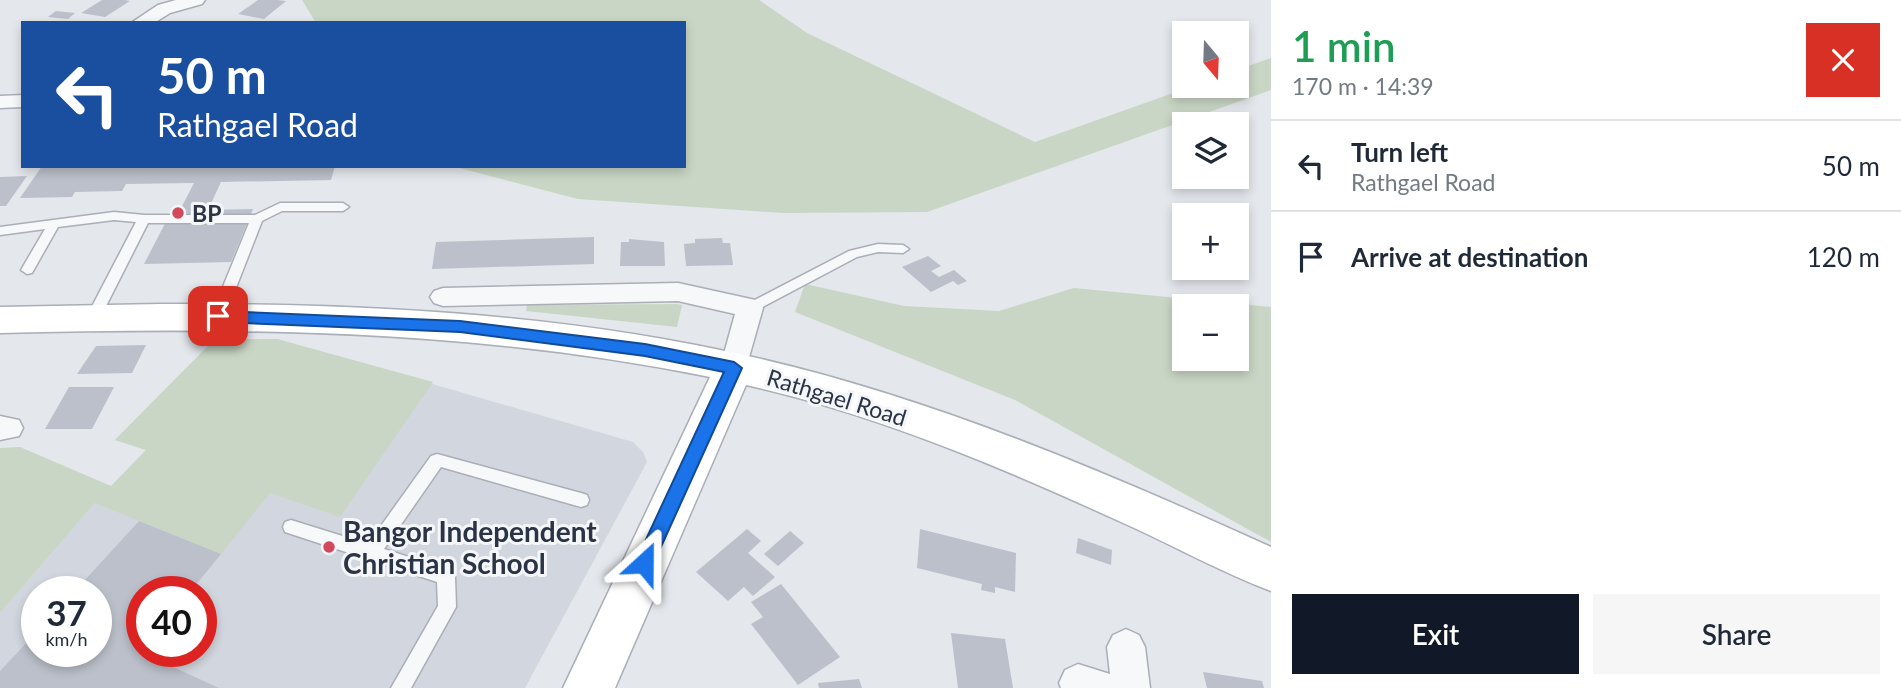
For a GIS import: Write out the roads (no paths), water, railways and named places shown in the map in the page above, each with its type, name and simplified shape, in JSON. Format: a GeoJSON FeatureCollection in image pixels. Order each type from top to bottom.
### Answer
{"type":"FeatureCollection","features":[{"type":"Feature","properties":{"kind":"street"},"geometry":{"type":"LineString","coordinates":[[144,21],[164,9],[196,0]]}},
{"type":"Feature","properties":{"kind":"street"},"geometry":{"type":"LineString","coordinates":[[0,102],[21,101]]}},
{"type":"Feature","properties":{"kind":"street"},"geometry":{"type":"LineString","coordinates":[[443,297],[678,292],[750,308],[734,368],[594,687]]}},
{"type":"Feature","properties":{"kind":"street","name":"Rathgael Road"},"geometry":{"type":"LineString","coordinates":[[0,320],[218,316],[460,327],[645,350],[817,388],[949,432],[1164,519],[1271,570]]}},
{"type":"Feature","properties":{"kind":"street"},"geometry":{"type":"LineString","coordinates":[[1126,647],[1131,688]]}},
{"type":"Feature","properties":{"kind":"lane"},"geometry":{"type":"LineString","coordinates":[[0,231],[114,216],[144,219],[257,219],[280,207],[343,207]]}},
{"type":"Feature","properties":{"kind":"lane"},"geometry":{"type":"LineString","coordinates":[[93,318],[144,219]]}},
{"type":"Feature","properties":{"kind":"lane"},"geometry":{"type":"LineString","coordinates":[[218,316],[257,219]]}},
{"type":"Feature","properties":{"kind":"lane"},"geometry":{"type":"LineString","coordinates":[[27,270],[53,226]]}},
{"type":"Feature","properties":{"kind":"lane"},"geometry":{"type":"LineString","coordinates":[[750,308],[853,254],[878,248],[903,249]]}},
{"type":"Feature","properties":{"kind":"lane"},"geometry":{"type":"LineString","coordinates":[[372,552],[437,460],[581,500]]}},
{"type":"Feature","properties":{"kind":"lane"},"geometry":{"type":"LineString","coordinates":[[291,527],[446,577],[447,607],[401,688]]}},
{"type":"Feature","properties":{"kind":"place","name":"BP"},"geometry":{"type":"Point","coordinates":[178,213]}},
{"type":"Feature","properties":{"kind":"place","name":"Bangor Independent Christian School"},"geometry":{"type":"Point","coordinates":[329,547]}}]}
